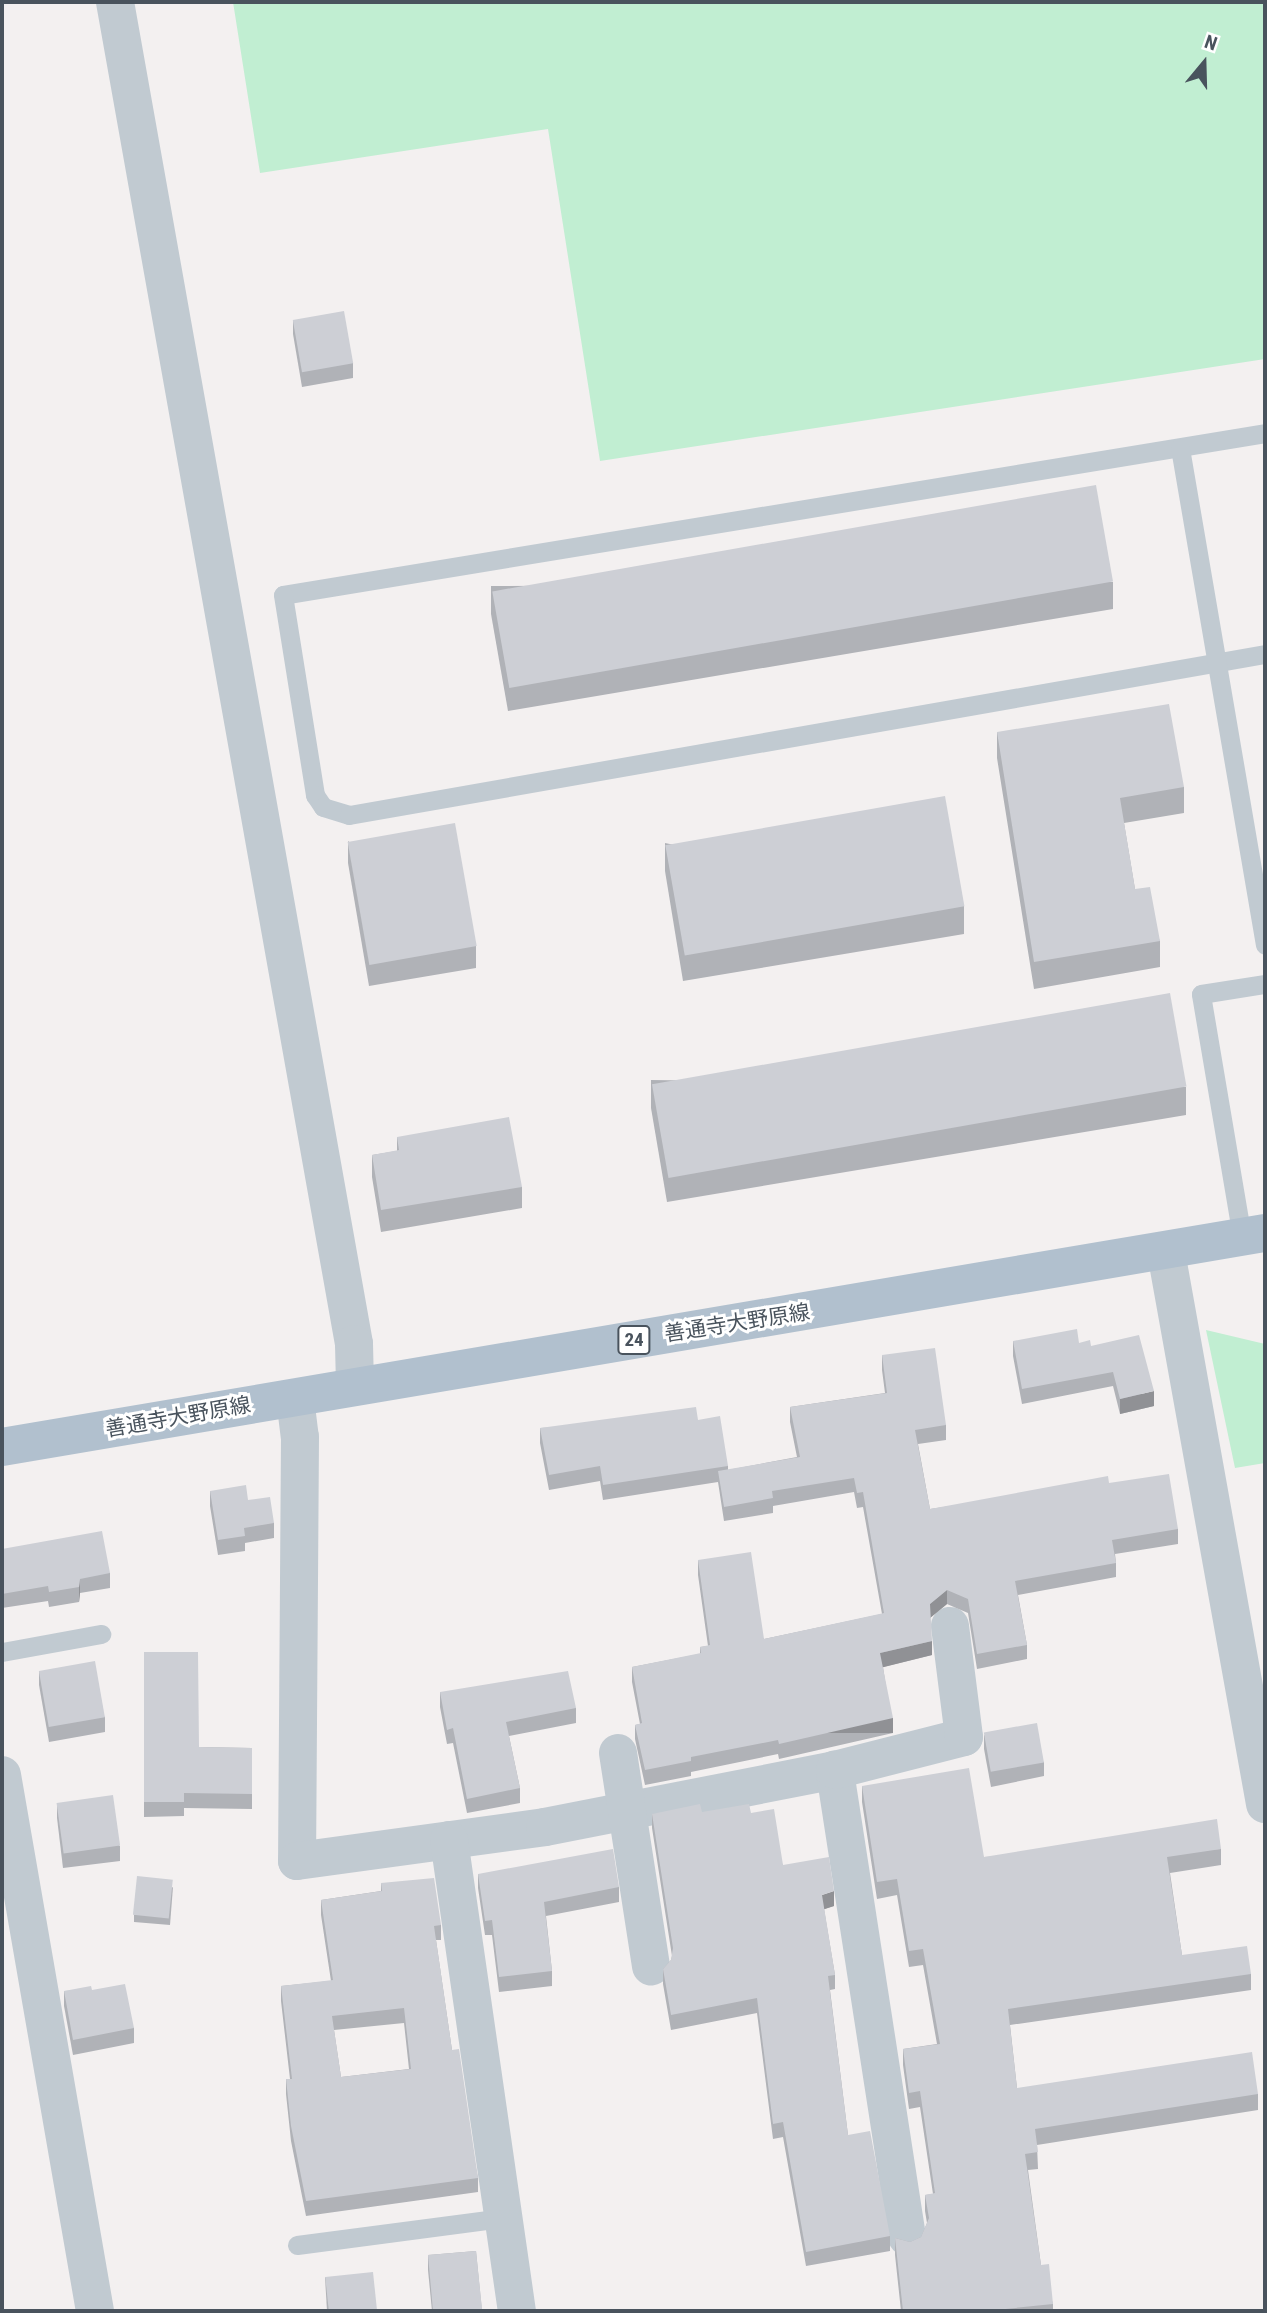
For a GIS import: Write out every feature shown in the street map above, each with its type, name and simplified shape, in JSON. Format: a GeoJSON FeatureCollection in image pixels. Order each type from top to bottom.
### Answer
{"type":"FeatureCollection","features":[{"type":"Feature","properties":{"kind":"main road","name":"善通寺大野原線"},"geometry":{"type":"LineString","coordinates":[[2,1447],[1254,1235]]}},
{"type":"Feature","properties":{"kind":"street"},"geometry":{"type":"LineString","coordinates":[[115,2],[354,1343],[355,1386]]}},
{"type":"Feature","properties":{"kind":"street"},"geometry":{"type":"LineString","coordinates":[[1166,1252],[1265,1804]]}},
{"type":"Feature","properties":{"kind":"street"},"geometry":{"type":"LineString","coordinates":[[295,1398],[300,1437],[297,1861],[627,1811],[835,1770],[964,1737],[950,1626]]}},
{"type":"Feature","properties":{"kind":"street"},"geometry":{"type":"LineString","coordinates":[[618,1753],[651,1966]]}},
{"type":"Feature","properties":{"kind":"street"},"geometry":{"type":"LineString","coordinates":[[835,1770],[907,2237]]}},
{"type":"Feature","properties":{"kind":"street"},"geometry":{"type":"LineString","coordinates":[[2,1775],[95,2311]]}},
{"type":"Feature","properties":{"kind":"street"},"geometry":{"type":"LineString","coordinates":[[449,1840],[517,2311]]}},
{"type":"Feature","properties":{"kind":"lane"},"geometry":{"type":"LineString","coordinates":[[1265,433],[283,595],[315,795],[323,807],[349,815],[1265,654]]}},
{"type":"Feature","properties":{"kind":"lane"},"geometry":{"type":"LineString","coordinates":[[1180,448],[1265,945]]}},
{"type":"Feature","properties":{"kind":"lane"},"geometry":{"type":"LineString","coordinates":[[1254,1235],[1201,995],[1265,984]]}},
{"type":"Feature","properties":{"kind":"lane"},"geometry":{"type":"LineString","coordinates":[[2,1652],[101,1634]]}},
{"type":"Feature","properties":{"kind":"lane"},"geometry":{"type":"LineString","coordinates":[[297,2245],[503,2218]]}},
{"type":"Feature","properties":{"kind":"green space"},"geometry":{"type":"Polygon","coordinates":[[[233,2],[1265,2],[1265,359],[600,461],[548,129],[260,173],[233,2]]]}},
{"type":"Feature","properties":{"kind":"green space"},"geometry":{"type":"Polygon","coordinates":[[[1206,1330],[1265,1344],[1265,1463],[1235,1468],[1206,1330]]]}},
{"type":"Feature","properties":{"kind":"building"},"geometry":{"type":"Polygon","coordinates":[[[344,311],[353,363],[302,372],[293,320],[344,311]]]}},
{"type":"Feature","properties":{"kind":"building"},"geometry":{"type":"Polygon","coordinates":[[[1096,485],[1113,582],[509,688],[492,591],[1096,485]]]}},
{"type":"Feature","properties":{"kind":"building"},"geometry":{"type":"Polygon","coordinates":[[[1169,704],[1184,787],[1120,798],[1135,889],[1150,887],[1160,941],[1034,962],[997,732],[1169,704]]]}},
{"type":"Feature","properties":{"kind":"building"},"geometry":{"type":"Polygon","coordinates":[[[945,796],[964,906],[685,956],[665,845],[945,796]]]}},
{"type":"Feature","properties":{"kind":"building"},"geometry":{"type":"Polygon","coordinates":[[[455,823],[477,946],[369,965],[348,842],[455,823]]]}},
{"type":"Feature","properties":{"kind":"building"},"geometry":{"type":"Polygon","coordinates":[[[1170,993],[1186,1087],[668,1178],[652,1084],[1170,993]]]}},
{"type":"Feature","properties":{"kind":"building"},"geometry":{"type":"Polygon","coordinates":[[[509,1117],[522,1187],[381,1210],[372,1155],[399,1150],[397,1137],[509,1117]]]}},
{"type":"Feature","properties":{"kind":"building"},"geometry":{"type":"Polygon","coordinates":[[[1077,1329],[1079,1343],[1090,1340],[1091,1346],[1139,1335],[1154,1391],[1120,1399],[1113,1372],[1022,1389],[1013,1341],[1077,1329]]]}},
{"type":"Feature","properties":{"kind":"building"},"geometry":{"type":"Polygon","coordinates":[[[935,1348],[946,1425],[915,1430],[930,1509],[1108,1476],[1109,1483],[1169,1474],[1178,1529],[1112,1540],[1116,1563],[1015,1581],[1027,1645],[977,1654],[968,1599],[947,1590],[930,1604],[932,1641],[880,1653],[893,1718],[779,1744],[778,1740],[691,1757],[691,1761],[645,1770],[635,1725],[642,1723],[632,1667],[701,1653],[700,1647],[710,1645],[698,1560],[751,1552],[764,1639],[884,1613],[863,1492],[857,1493],[854,1478],[772,1491],[773,1498],[724,1507],[718,1471],[800,1457],[790,1407],[887,1393],[882,1355],[935,1348]]]}},
{"type":"Feature","properties":{"kind":"building"},"geometry":{"type":"Polygon","coordinates":[[[696,1407],[698,1420],[720,1416],[728,1466],[603,1485],[600,1466],[549,1475],[540,1428],[696,1407]]]}},
{"type":"Feature","properties":{"kind":"building"},"geometry":{"type":"Polygon","coordinates":[[[246,1485],[248,1500],[270,1497],[274,1523],[244,1528],[245,1536],[218,1540],[210,1491],[246,1485]]]}},
{"type":"Feature","properties":{"kind":"building"},"geometry":{"type":"Polygon","coordinates":[[[102,1531],[110,1573],[80,1579],[79,1587],[49,1592],[48,1586],[2,1594],[2,1549],[102,1531]]]}},
{"type":"Feature","properties":{"kind":"building"},"geometry":{"type":"Polygon","coordinates":[[[144,1652],[198,1652],[199,1747],[252,1748],[252,1794],[184,1793],[184,1802],[144,1802],[144,1652]]]}},
{"type":"Feature","properties":{"kind":"building"},"geometry":{"type":"Polygon","coordinates":[[[95,1661],[105,1717],[49,1727],[39,1671],[95,1661]]]}},
{"type":"Feature","properties":{"kind":"building"},"geometry":{"type":"Polygon","coordinates":[[[568,1671],[576,1708],[506,1722],[520,1788],[467,1799],[453,1728],[447,1730],[440,1692],[568,1671]]]}},
{"type":"Feature","properties":{"kind":"building"},"geometry":{"type":"Polygon","coordinates":[[[1037,1723],[1044,1762],[991,1772],[984,1732],[1037,1723]]]}},
{"type":"Feature","properties":{"kind":"building"},"geometry":{"type":"Polygon","coordinates":[[[969,1768],[984,1857],[1217,1819],[1221,1849],[1167,1857],[1182,1955],[1247,1946],[1251,1974],[1008,2009],[1017,2088],[1252,2052],[1258,2094],[1035,2129],[1038,2152],[1025,2154],[1041,2265],[1049,2264],[1053,2304],[986,2311],[903,2311],[895,2238],[910,2242],[921,2237],[929,2218],[925,2195],[935,2193],[920,2091],[909,2093],[903,2049],[940,2044],[923,1949],[909,1951],[897,1879],[877,1882],[862,1786],[969,1768]]]}},
{"type":"Feature","properties":{"kind":"building"},"geometry":{"type":"Polygon","coordinates":[[[113,1795],[120,1846],[64,1853],[57,1803],[113,1795]]]}},
{"type":"Feature","properties":{"kind":"building"},"geometry":{"type":"Polygon","coordinates":[[[700,1804],[702,1812],[749,1804],[751,1813],[774,1809],[783,1865],[829,1857],[834,1891],[822,1895],[835,1975],[828,1976],[848,2135],[870,2131],[890,2236],[806,2252],[783,2122],[773,2124],[757,1998],[671,2015],[663,1969],[671,1960],[673,1948],[652,1814],[700,1804]]]}},
{"type":"Feature","properties":{"kind":"building"},"geometry":{"type":"Polygon","coordinates":[[[613,1849],[619,1887],[544,1902],[552,1971],[499,1977],[492,1920],[485,1921],[478,1874],[613,1849]]]}},
{"type":"Feature","properties":{"kind":"building"},"geometry":{"type":"Polygon","coordinates":[[[137,1876],[173,1880],[169,1919],[133,1915],[137,1876]]]}},
{"type":"Feature","properties":{"kind":"building"},"geometry":{"type":"Polygon","coordinates":[[[434,1878],[441,1925],[434,1926],[452,2050],[459,2049],[478,2178],[306,2201],[291,2126],[286,2079],[292,2079],[281,1986],[333,1980],[321,1900],[382,1891],[381,1883],[434,1878]],[[404,2008],[332,2016],[341,2077],[411,2069],[404,2008]]]}},
{"type":"Feature","properties":{"kind":"building"},"geometry":{"type":"Polygon","coordinates":[[[125,1984],[134,2028],[73,2040],[64,1991],[91,1986],[92,1990],[125,1984]]]}},
{"type":"Feature","properties":{"kind":"building"},"geometry":{"type":"Polygon","coordinates":[[[476,2251],[482,2309],[433,2311],[428,2255],[476,2251]]]}},
{"type":"Feature","properties":{"kind":"building"},"geometry":{"type":"Polygon","coordinates":[[[373,2272],[377,2311],[329,2311],[325,2277],[373,2272]]]}}]}
